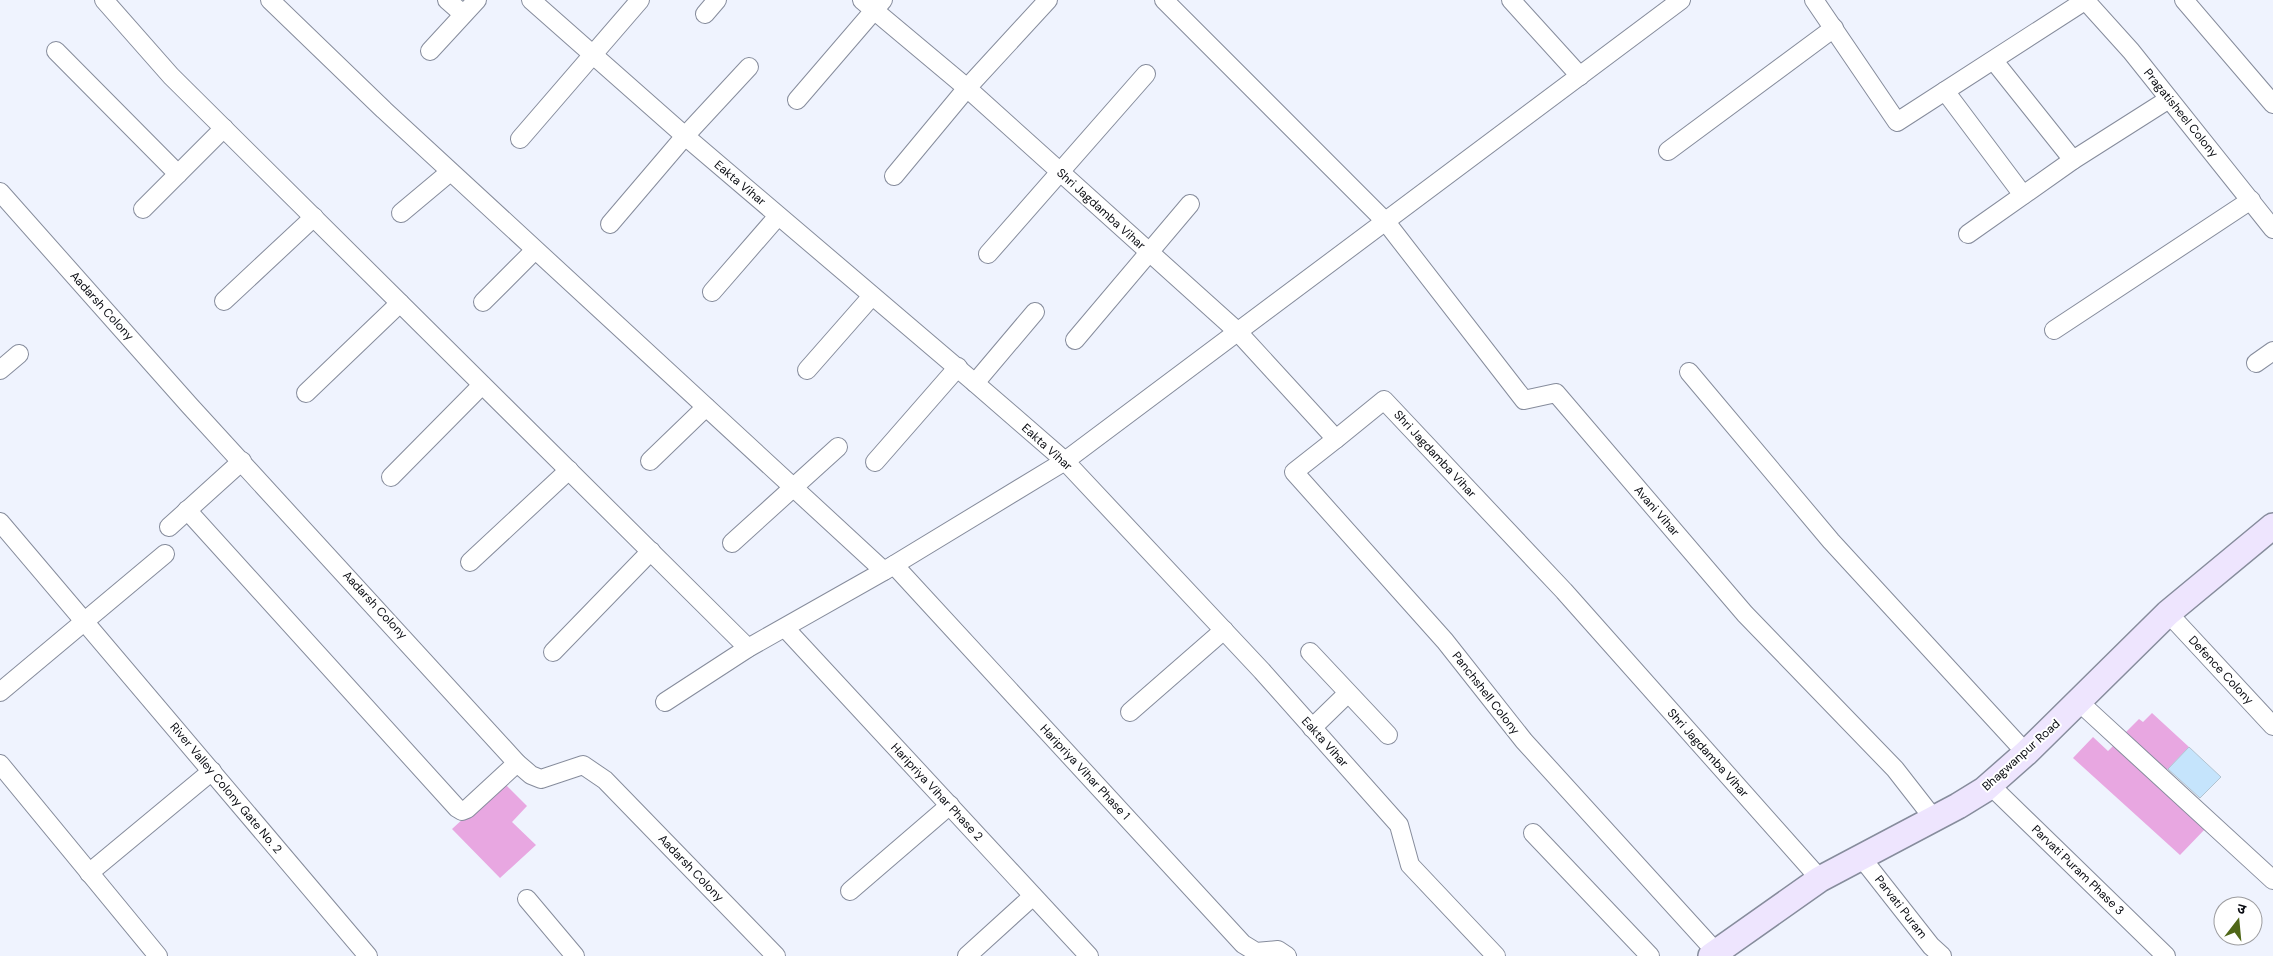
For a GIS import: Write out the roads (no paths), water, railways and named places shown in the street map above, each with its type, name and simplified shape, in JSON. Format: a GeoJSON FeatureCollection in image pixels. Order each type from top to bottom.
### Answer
{"type":"FeatureCollection","features":[{"type":"Feature","properties":{"kind":"street"},"geometry":{"type":"LineString","coordinates":[[104,0],[171,76],[748,648]]}},
{"type":"Feature","properties":{"kind":"street","name":"Haripriya Vihar Phase 1"},"geometry":{"type":"LineString","coordinates":[[270,0],[450,172],[793,487],[889,568],[1243,944],[1256,952],[1278,950],[1286,956]]}},
{"type":"Feature","properties":{"kind":"street"},"geometry":{"type":"LineString","coordinates":[[447,0],[464,14]]}},
{"type":"Feature","properties":{"kind":"street"},"geometry":{"type":"LineString","coordinates":[[430,51],[477,0]]}},
{"type":"Feature","properties":{"kind":"street","name":"Eakta Vihar"},"geometry":{"type":"LineString","coordinates":[[531,0],[685,136],[1065,461],[1224,630],[1399,825],[1410,864],[1496,956]]}},
{"type":"Feature","properties":{"kind":"street"},"geometry":{"type":"LineString","coordinates":[[520,139],[640,0]]}},
{"type":"Feature","properties":{"kind":"street"},"geometry":{"type":"LineString","coordinates":[[705,14],[717,0]]}},
{"type":"Feature","properties":{"kind":"street"},"geometry":{"type":"LineString","coordinates":[[894,176],[967,88],[1048,0]]}},
{"type":"Feature","properties":{"kind":"street"},"geometry":{"type":"LineString","coordinates":[[1164,0],[1386,222]]}},
{"type":"Feature","properties":{"kind":"street"},"geometry":{"type":"LineString","coordinates":[[1510,0],[1580,76]]}},
{"type":"Feature","properties":{"kind":"street"},"geometry":{"type":"LineString","coordinates":[[665,702],[748,648],[889,568],[1065,461],[1682,0]]}},
{"type":"Feature","properties":{"kind":"street"},"geometry":{"type":"LineString","coordinates":[[1814,0],[1897,122],[2086,0]]}},
{"type":"Feature","properties":{"kind":"street","name":"Pragatisheel Colony"},"geometry":{"type":"LineString","coordinates":[[2086,0],[2169,99],[2273,229]]}},
{"type":"Feature","properties":{"kind":"street"},"geometry":{"type":"LineString","coordinates":[[2184,0],[2273,104]]}},
{"type":"Feature","properties":{"kind":"street"},"geometry":{"type":"LineString","coordinates":[[797,100],[873,3]]}},
{"type":"Feature","properties":{"kind":"street","name":"Shri Jagdamba Vihar"},"geometry":{"type":"LineString","coordinates":[[873,3],[1237,331],[1336,439],[1384,400],[1564,591],[1820,879]]}},
{"type":"Feature","properties":{"kind":"street"},"geometry":{"type":"LineString","coordinates":[[1668,151],[1834,28]]}},
{"type":"Feature","properties":{"kind":"street"},"geometry":{"type":"LineString","coordinates":[[56,51],[178,174]]}},
{"type":"Feature","properties":{"kind":"street"},"geometry":{"type":"LineString","coordinates":[[1994,61],[2073,160]]}},
{"type":"Feature","properties":{"kind":"street"},"geometry":{"type":"LineString","coordinates":[[610,224],[685,136],[749,67]]}},
{"type":"Feature","properties":{"kind":"street"},"geometry":{"type":"LineString","coordinates":[[988,254],[1146,74]]}},
{"type":"Feature","properties":{"kind":"street"},"geometry":{"type":"LineString","coordinates":[[1945,91],[2023,195]]}},
{"type":"Feature","properties":{"kind":"street"},"geometry":{"type":"LineString","coordinates":[[1968,234],[2073,160],[2169,99]]}},
{"type":"Feature","properties":{"kind":"street"},"geometry":{"type":"LineString","coordinates":[[143,209],[224,128]]}},
{"type":"Feature","properties":{"kind":"street"},"geometry":{"type":"LineString","coordinates":[[401,213],[450,172]]}},
{"type":"Feature","properties":{"kind":"street","name":"Aadarsh Colony"},"geometry":{"type":"LineString","coordinates":[[3,200],[518,763],[531,775],[541,779],[583,765],[606,780],[776,956]]}},
{"type":"Feature","properties":{"kind":"street"},"geometry":{"type":"LineString","coordinates":[[2054,330],[2251,200]]}},
{"type":"Feature","properties":{"kind":"street"},"geometry":{"type":"LineString","coordinates":[[1075,340],[1190,204]]}},
{"type":"Feature","properties":{"kind":"street"},"geometry":{"type":"LineString","coordinates":[[712,292],[778,216]]}},
{"type":"Feature","properties":{"kind":"street"},"geometry":{"type":"LineString","coordinates":[[224,301],[314,217]]}},
{"type":"Feature","properties":{"kind":"street","name":"Avani Vihar"},"geometry":{"type":"LineString","coordinates":[[1386,222],[1524,400],[1556,393],[1745,614],[1895,769],[1934,819]]}},
{"type":"Feature","properties":{"kind":"street"},"geometry":{"type":"LineString","coordinates":[[483,302],[535,250]]}},
{"type":"Feature","properties":{"kind":"street"},"geometry":{"type":"LineString","coordinates":[[807,370],[872,296]]}},
{"type":"Feature","properties":{"kind":"street"},"geometry":{"type":"LineString","coordinates":[[306,393],[400,303]]}},
{"type":"Feature","properties":{"kind":"street"},"geometry":{"type":"LineString","coordinates":[[976,383],[1035,312]]}},
{"type":"Feature","properties":{"kind":"street"},"geometry":{"type":"LineString","coordinates":[[2256,363],[2273,351]]}},
{"type":"Feature","properties":{"kind":"street"},"geometry":{"type":"LineString","coordinates":[[0,370],[19,354]]}},
{"type":"Feature","properties":{"kind":"street"},"geometry":{"type":"LineString","coordinates":[[875,462],[958,368]]}},
{"type":"Feature","properties":{"kind":"street"},"geometry":{"type":"LineString","coordinates":[[1688,372],[1831,540],[2026,753]]}},
{"type":"Feature","properties":{"kind":"street"},"geometry":{"type":"LineString","coordinates":[[391,477],[482,385]]}},
{"type":"Feature","properties":{"kind":"street"},"geometry":{"type":"LineString","coordinates":[[650,461],[706,407]]}},
{"type":"Feature","properties":{"kind":"street","name":"Panchshell Colony"},"geometry":{"type":"LineString","coordinates":[[1336,439],[1294,472],[1445,641],[1524,741],[1714,954]]}},
{"type":"Feature","properties":{"kind":"street"},"geometry":{"type":"LineString","coordinates":[[732,543],[838,446]]}},
{"type":"Feature","properties":{"kind":"street"},"geometry":{"type":"LineString","coordinates":[[169,527],[242,462]]}},
{"type":"Feature","properties":{"kind":"street"},"geometry":{"type":"LineString","coordinates":[[470,562],[569,470]]}},
{"type":"Feature","properties":{"kind":"street"},"geometry":{"type":"LineString","coordinates":[[187,510],[456,808],[462,811],[467,809],[518,763]]}},
{"type":"Feature","properties":{"kind":"street","name":"River Valley Colony Gate No. 2"},"geometry":{"type":"LineString","coordinates":[[0,522],[368,956]]}},
{"type":"Feature","properties":{"kind":"street","name":"Bhagwanpur Road"},"geometry":{"type":"LineString","coordinates":[[1714,954],[1820,879],[1958,806],[1990,785],[2026,753],[2168,613],[2271,531]]}},
{"type":"Feature","properties":{"kind":"street"},"geometry":{"type":"LineString","coordinates":[[553,652],[651,552]]}},
{"type":"Feature","properties":{"kind":"street"},"geometry":{"type":"LineString","coordinates":[[0,692],[165,554]]}},
{"type":"Feature","properties":{"kind":"street","name":"Defence Colony"},"geometry":{"type":"LineString","coordinates":[[2168,613],[2273,726]]}},
{"type":"Feature","properties":{"kind":"street","name":"Haripriya Vihar Phase 2"},"geometry":{"type":"LineString","coordinates":[[785,628],[1089,956]]}},
{"type":"Feature","properties":{"kind":"street"},"geometry":{"type":"LineString","coordinates":[[1130,712],[1224,630]]}},
{"type":"Feature","properties":{"kind":"street"},"geometry":{"type":"LineString","coordinates":[[1310,652],[1388,736]]}},
{"type":"Feature","properties":{"kind":"street"},"geometry":{"type":"LineString","coordinates":[[1312,728],[1347,694]]}},
{"type":"Feature","properties":{"kind":"street"},"geometry":{"type":"LineString","coordinates":[[2078,701],[2273,880]]}},
{"type":"Feature","properties":{"kind":"street"},"geometry":{"type":"LineString","coordinates":[[0,764],[158,956]]}},
{"type":"Feature","properties":{"kind":"street"},"geometry":{"type":"LineString","coordinates":[[90,873],[212,771]]}},
{"type":"Feature","properties":{"kind":"street","name":"Parvati Puram Phase 3"},"geometry":{"type":"LineString","coordinates":[[1990,785],[2166,956]]}},
{"type":"Feature","properties":{"kind":"street"},"geometry":{"type":"LineString","coordinates":[[850,891],[950,805]]}},
{"type":"Feature","properties":{"kind":"street"},"geometry":{"type":"LineString","coordinates":[[1533,833],[1650,956]]}},
{"type":"Feature","properties":{"kind":"street","name":"Parvati Puram"},"geometry":{"type":"LineString","coordinates":[[1861,857],[1931,946],[1942,956]]}},
{"type":"Feature","properties":{"kind":"street"},"geometry":{"type":"LineString","coordinates":[[967,956],[1033,896]]}},
{"type":"Feature","properties":{"kind":"street"},"geometry":{"type":"LineString","coordinates":[[527,899],[575,956]]}}]}
